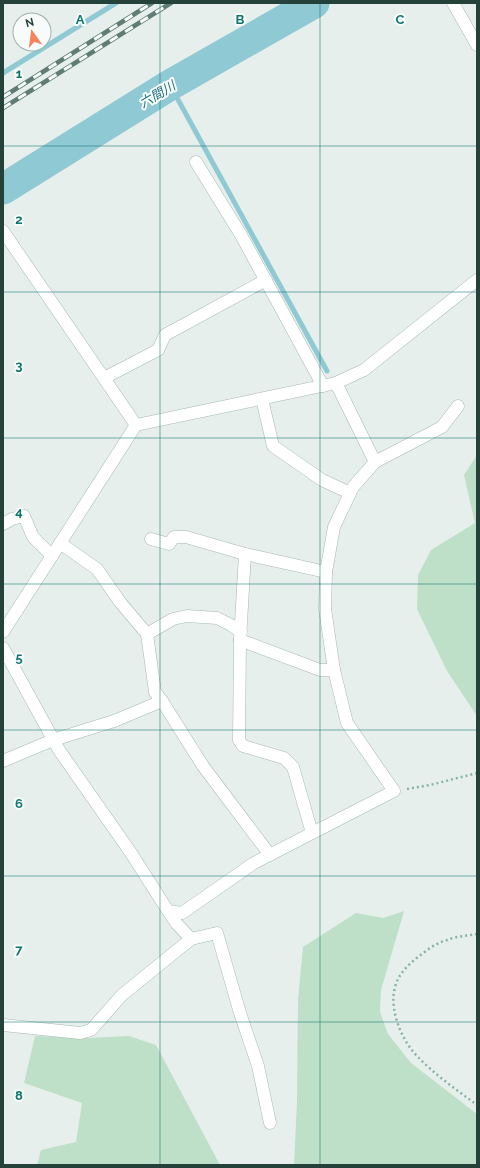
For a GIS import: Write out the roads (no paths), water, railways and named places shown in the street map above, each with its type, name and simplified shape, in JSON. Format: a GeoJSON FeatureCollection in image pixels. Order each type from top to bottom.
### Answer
{"type":"FeatureCollection","features":[{"type":"Feature","properties":{"kind":"street"},"geometry":{"type":"LineString","coordinates":[[453,3],[477,45]]}},
{"type":"Feature","properties":{"kind":"street"},"geometry":{"type":"LineString","coordinates":[[196,162],[241,235],[323,386]]}},
{"type":"Feature","properties":{"kind":"street"},"geometry":{"type":"LineString","coordinates":[[3,231],[136,425]]}},
{"type":"Feature","properties":{"kind":"street"},"geometry":{"type":"LineString","coordinates":[[104,378],[158,350],[165,335],[266,280]]}},
{"type":"Feature","properties":{"kind":"street"},"geometry":{"type":"LineString","coordinates":[[3,632],[136,425],[336,383],[364,370],[477,280]]}},
{"type":"Feature","properties":{"kind":"street"},"geometry":{"type":"LineString","coordinates":[[336,383],[375,462]]}},
{"type":"Feature","properties":{"kind":"street"},"geometry":{"type":"LineString","coordinates":[[262,399],[273,446],[322,480],[350,493]]}},
{"type":"Feature","properties":{"kind":"street"},"geometry":{"type":"LineString","coordinates":[[168,911],[182,913],[254,863],[394,791],[347,723],[334,670],[325,609],[326,572],[334,527],[353,487],[375,462],[442,427],[458,406]]}},
{"type":"Feature","properties":{"kind":"street"},"geometry":{"type":"LineString","coordinates":[[3,524],[12,519],[24,516],[32,537],[52,556]]}},
{"type":"Feature","properties":{"kind":"street"},"geometry":{"type":"LineString","coordinates":[[151,539],[168,544],[174,537],[186,537],[246,554],[326,572]]}},
{"type":"Feature","properties":{"kind":"street"},"geometry":{"type":"LineString","coordinates":[[60,543],[97,569],[120,602],[147,634],[155,692],[203,766],[270,855]]}},
{"type":"Feature","properties":{"kind":"street"},"geometry":{"type":"LineString","coordinates":[[246,554],[241,636],[239,740],[243,746],[284,758],[293,767],[312,833]]}},
{"type":"Feature","properties":{"kind":"street"},"geometry":{"type":"LineString","coordinates":[[147,634],[173,619],[187,616],[217,618],[231,625],[241,636],[320,670],[334,670]]}},
{"type":"Feature","properties":{"kind":"street"},"geometry":{"type":"LineString","coordinates":[[3,648],[53,740],[131,853],[177,924],[191,939]]}},
{"type":"Feature","properties":{"kind":"street"},"geometry":{"type":"LineString","coordinates":[[3,761],[53,740],[114,721],[162,701]]}},
{"type":"Feature","properties":{"kind":"street"},"geometry":{"type":"LineString","coordinates":[[3,1025],[80,1033],[91,1030],[122,995],[191,939],[217,933],[240,1013],[258,1066],[270,1123]]}},
{"type":"Feature","properties":{"kind":"waterway"},"geometry":{"type":"LineString","coordinates":[[3,73],[116,3]]}},
{"type":"Feature","properties":{"kind":"waterway","name":"六間川"},"geometry":{"type":"LineString","coordinates":[[3,189],[170,85],[314,3]]}},
{"type":"Feature","properties":{"kind":"waterway"},"geometry":{"type":"LineString","coordinates":[[170,85],[327,371]]}},
{"type":"Feature","properties":{"kind":"railway"},"geometry":{"type":"LineString","coordinates":[[3,97],[152,3]]}},
{"type":"Feature","properties":{"kind":"railway"},"geometry":{"type":"LineString","coordinates":[[3,108],[171,3]]}}]}
